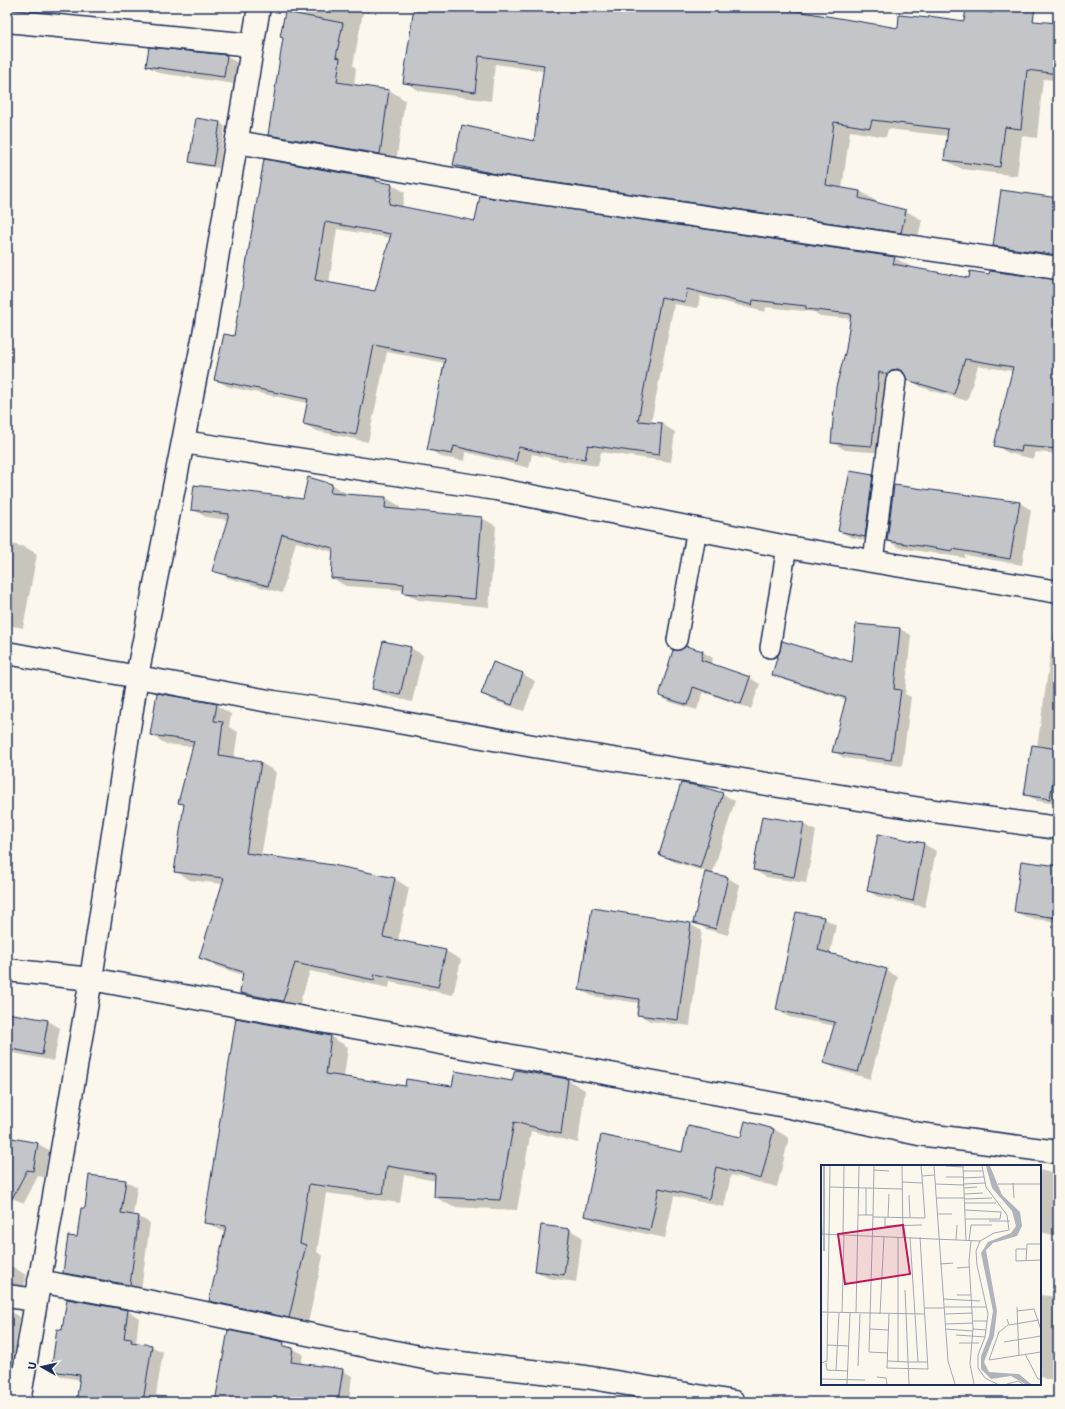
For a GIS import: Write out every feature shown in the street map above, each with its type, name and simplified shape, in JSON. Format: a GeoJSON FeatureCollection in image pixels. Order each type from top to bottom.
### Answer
{"type":"FeatureCollection","features":[{"type":"Feature","properties":{"kind":"street"},"geometry":{"type":"LineString","coordinates":[[19,1402],[91,979],[137,676],[206,324],[259,7]]}},
{"type":"Feature","properties":{"kind":"street"},"geometry":{"type":"LineString","coordinates":[[7,21],[252,45]]}},
{"type":"Feature","properties":{"kind":"street"},"geometry":{"type":"LineString","coordinates":[[237,142],[499,187],[1058,268]]}},
{"type":"Feature","properties":{"kind":"street"},"geometry":{"type":"LineString","coordinates":[[183,442],[496,489],[787,547],[1058,592]]}},
{"type":"Feature","properties":{"kind":"street"},"geometry":{"type":"LineString","coordinates":[[7,653],[274,702],[353,714],[533,746],[927,810],[1058,828]]}},
{"type":"Feature","properties":{"kind":"street"},"geometry":{"type":"LineString","coordinates":[[7,970],[91,979],[780,1105],[919,1134],[1058,1152]]}},
{"type":"Feature","properties":{"kind":"street"},"geometry":{"type":"LineString","coordinates":[[7,1296],[37,1290],[147,1301],[434,1360],[586,1377],[734,1402]]}},
{"type":"Feature","properties":{"kind":"lane"},"geometry":{"type":"LineString","coordinates":[[873,561],[896,380]]}},
{"type":"Feature","properties":{"kind":"lane"},"geometry":{"type":"LineString","coordinates":[[677,640],[696,529]]}},
{"type":"Feature","properties":{"kind":"lane"},"geometry":{"type":"LineString","coordinates":[[770,648],[787,547]]}},
{"type":"Feature","properties":{"kind":"building"},"geometry":{"type":"Polygon","coordinates":[[[414,7],[773,7],[898,28],[899,15],[929,18],[929,16],[964,21],[966,9],[992,13],[993,7],[1035,7],[1033,21],[1058,23],[1058,74],[1027,70],[1021,129],[1005,127],[1000,167],[944,160],[948,129],[872,120],[870,128],[834,122],[826,185],[860,191],[859,198],[906,210],[901,233],[501,175],[453,165],[462,125],[534,141],[544,65],[479,56],[475,92],[403,83],[414,7]]]}},
{"type":"Feature","properties":{"kind":"building"},"geometry":{"type":"Polygon","coordinates":[[[285,12],[343,23],[336,57],[340,58],[337,82],[389,90],[380,154],[268,135],[283,38],[280,37],[285,12]]]}},
{"type":"Feature","properties":{"kind":"building"},"geometry":{"type":"Polygon","coordinates":[[[149,47],[227,55],[224,77],[146,66],[149,47]]]}},
{"type":"Feature","properties":{"kind":"building"},"geometry":{"type":"Polygon","coordinates":[[[196,118],[220,122],[213,166],[189,162],[196,118]]]}},
{"type":"Feature","properties":{"kind":"building"},"geometry":{"type":"Polygon","coordinates":[[[264,159],[376,179],[376,181],[392,184],[389,204],[475,221],[480,196],[895,257],[893,264],[969,278],[970,271],[989,274],[990,271],[1058,280],[1058,449],[1022,446],[1021,452],[994,446],[1013,367],[965,359],[954,394],[907,380],[903,372],[898,369],[891,370],[887,374],[879,372],[872,446],[831,443],[836,387],[846,349],[851,314],[806,309],[806,306],[753,300],[752,305],[687,289],[685,302],[661,297],[638,421],[662,423],[659,455],[588,445],[585,459],[549,454],[519,447],[516,461],[454,446],[452,454],[427,450],[445,359],[374,345],[356,435],[303,424],[308,399],[214,380],[224,334],[234,336],[264,159]],[[325,222],[315,280],[375,291],[391,234],[325,222]]]}},
{"type":"Feature","properties":{"kind":"building"},"geometry":{"type":"Polygon","coordinates":[[[1001,190],[1058,198],[1058,255],[993,246],[1001,190]]]}},
{"type":"Feature","properties":{"kind":"building"},"geometry":{"type":"Polygon","coordinates":[[[850,471],[873,475],[865,537],[838,531],[850,471]]]}},
{"type":"Feature","properties":{"kind":"building"},"geometry":{"type":"Polygon","coordinates":[[[308,477],[332,484],[330,493],[386,497],[385,508],[482,517],[475,599],[403,593],[404,584],[331,578],[333,548],[282,534],[268,586],[212,571],[229,514],[191,510],[194,485],[303,499],[308,477]]]}},
{"type":"Feature","properties":{"kind":"building"},"geometry":{"type":"Polygon","coordinates":[[[894,485],[1020,502],[1010,559],[953,549],[953,551],[887,541],[894,485]]]}},
{"type":"Feature","properties":{"kind":"building"},"geometry":{"type":"Polygon","coordinates":[[[856,624],[900,628],[894,689],[901,690],[891,760],[832,752],[846,698],[772,675],[782,641],[852,662],[856,624]]]}},
{"type":"Feature","properties":{"kind":"building"},"geometry":{"type":"Polygon","coordinates":[[[383,641],[411,647],[400,695],[372,689],[383,641]]]}},
{"type":"Feature","properties":{"kind":"building"},"geometry":{"type":"Polygon","coordinates":[[[686,646],[703,651],[701,660],[750,677],[741,704],[693,687],[688,705],[659,696],[673,650],[680,650],[686,646]]]}},
{"type":"Feature","properties":{"kind":"building"},"geometry":{"type":"Polygon","coordinates":[[[493,662],[523,673],[512,705],[481,694],[493,662]]]}},
{"type":"Feature","properties":{"kind":"building"},"geometry":{"type":"Polygon","coordinates":[[[157,693],[217,704],[214,721],[223,722],[219,755],[261,762],[246,853],[333,865],[395,878],[383,937],[446,950],[438,987],[375,974],[374,980],[295,963],[283,1001],[240,993],[243,972],[199,958],[224,878],[174,872],[184,804],[178,803],[194,741],[150,735],[157,693]]]}},
{"type":"Feature","properties":{"kind":"building"},"geometry":{"type":"Polygon","coordinates":[[[1032,745],[1058,749],[1050,799],[1024,795],[1032,745]]]}},
{"type":"Feature","properties":{"kind":"building"},"geometry":{"type":"Polygon","coordinates":[[[681,783],[699,786],[723,793],[700,868],[659,855],[681,783]]]}},
{"type":"Feature","properties":{"kind":"building"},"geometry":{"type":"Polygon","coordinates":[[[762,816],[804,823],[794,877],[753,870],[762,816]]]}},
{"type":"Feature","properties":{"kind":"building"},"geometry":{"type":"Polygon","coordinates":[[[878,834],[924,843],[913,901],[867,891],[878,834]]]}},
{"type":"Feature","properties":{"kind":"building"},"geometry":{"type":"Polygon","coordinates":[[[1021,861],[1058,866],[1058,918],[1014,912],[1021,861]]]}},
{"type":"Feature","properties":{"kind":"building"},"geometry":{"type":"Polygon","coordinates":[[[705,872],[728,877],[716,929],[693,923],[705,872]]]}},
{"type":"Feature","properties":{"kind":"building"},"geometry":{"type":"Polygon","coordinates":[[[592,908],[691,923],[678,1020],[637,1015],[639,999],[579,990],[592,908]]]}},
{"type":"Feature","properties":{"kind":"building"},"geometry":{"type":"Polygon","coordinates":[[[796,912],[824,917],[818,950],[887,969],[858,1072],[823,1063],[835,1022],[776,1010],[796,912]]]}},
{"type":"Feature","properties":{"kind":"building"},"geometry":{"type":"Polygon","coordinates":[[[7,1013],[48,1020],[42,1055],[7,1048],[7,1013]]]}},
{"type":"Feature","properties":{"kind":"building"},"geometry":{"type":"Polygon","coordinates":[[[236,1018],[331,1036],[326,1074],[405,1086],[406,1079],[452,1086],[455,1071],[512,1081],[515,1070],[568,1079],[561,1134],[514,1122],[500,1200],[434,1197],[435,1174],[387,1166],[383,1194],[309,1184],[300,1243],[306,1245],[289,1318],[209,1301],[226,1226],[204,1223],[236,1018]]]}},
{"type":"Feature","properties":{"kind":"building"},"geometry":{"type":"Polygon","coordinates":[[[745,1121],[774,1129],[761,1179],[716,1167],[709,1199],[659,1188],[650,1230],[584,1216],[601,1135],[682,1152],[688,1126],[741,1137],[745,1121]]]}},
{"type":"Feature","properties":{"kind":"building"},"geometry":{"type":"Polygon","coordinates":[[[7,1137],[38,1143],[33,1171],[27,1170],[7,1208],[7,1137]]]}},
{"type":"Feature","properties":{"kind":"building"},"geometry":{"type":"Polygon","coordinates":[[[89,1175],[126,1180],[121,1213],[139,1216],[130,1285],[63,1273],[68,1236],[77,1237],[81,1208],[85,1208],[89,1175]]]}},
{"type":"Feature","properties":{"kind":"building"},"geometry":{"type":"Polygon","coordinates":[[[541,1225],[570,1229],[564,1275],[535,1271],[541,1225]]]}},
{"type":"Feature","properties":{"kind":"building"},"geometry":{"type":"Polygon","coordinates":[[[67,1299],[128,1310],[124,1338],[132,1339],[131,1342],[152,1345],[143,1402],[110,1402],[77,1397],[80,1375],[51,1371],[57,1329],[62,1330],[67,1299]]]}},
{"type":"Feature","properties":{"kind":"building"},"geometry":{"type":"Polygon","coordinates":[[[228,1330],[284,1342],[283,1346],[293,1348],[291,1362],[343,1369],[338,1402],[215,1402],[228,1330]]]}}]}
